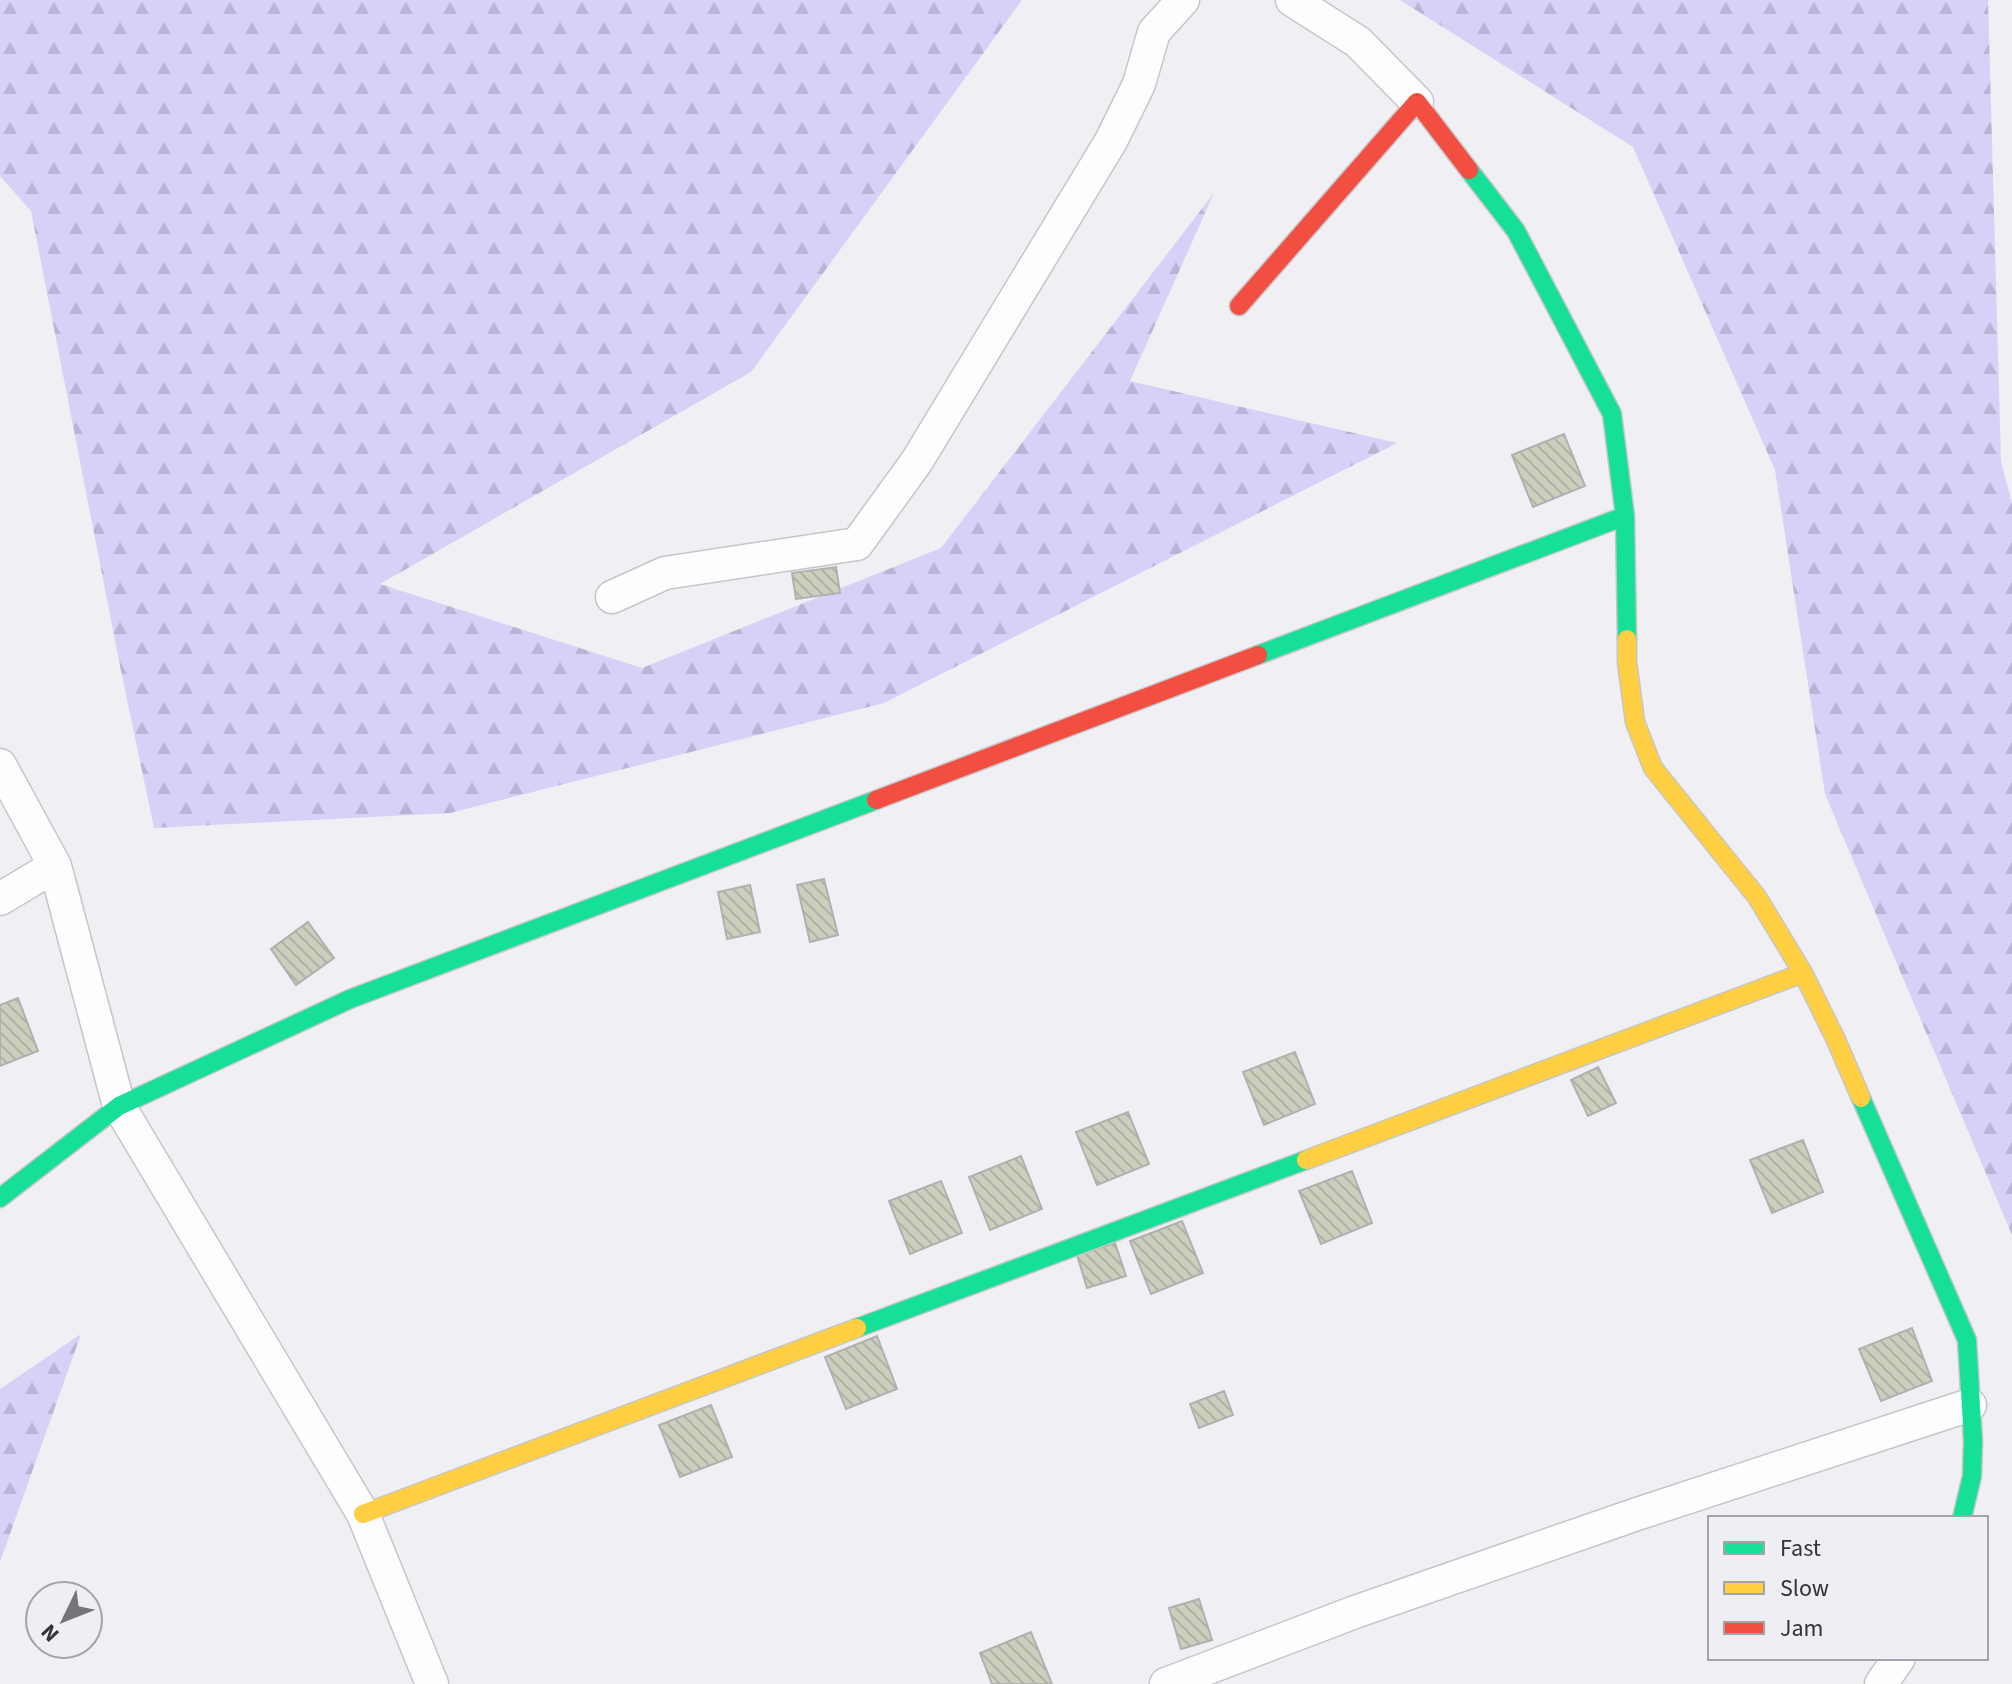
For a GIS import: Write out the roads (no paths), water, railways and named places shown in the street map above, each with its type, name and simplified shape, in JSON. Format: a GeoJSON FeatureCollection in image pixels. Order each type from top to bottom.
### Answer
{"type":"FeatureCollection","features":[{"type":"Feature","properties":{"kind":"street"},"geometry":{"type":"LineString","coordinates":[[612,597],[665,573],[857,544],[917,461],[1111,141],[1139,84],[1154,32],[1183,0]]}},
{"type":"Feature","properties":{"kind":"street"},"geometry":{"type":"LineString","coordinates":[[1292,0],[1358,42],[1417,102],[1516,231],[1612,414],[1625,516],[1627,662],[1635,722],[1653,768],[1757,897],[1803,973],[1836,1040],[1967,1340],[1973,1441],[1972,1476],[1962,1516]]}},
{"type":"Feature","properties":{"kind":"street"},"geometry":{"type":"LineString","coordinates":[[1239,306],[1417,102]]}},
{"type":"Feature","properties":{"kind":"street"},"geometry":{"type":"LineString","coordinates":[[0,1198],[119,1106],[350,999],[1625,516]]}},
{"type":"Feature","properties":{"kind":"street"},"geometry":{"type":"LineString","coordinates":[[0,765],[55,866],[119,1106],[363,1514],[432,1684]]}},
{"type":"Feature","properties":{"kind":"street"},"geometry":{"type":"LineString","coordinates":[[0,899],[55,866]]}},
{"type":"Feature","properties":{"kind":"street"},"geometry":{"type":"LineString","coordinates":[[363,1514],[1803,973]]}},
{"type":"Feature","properties":{"kind":"street"},"geometry":{"type":"LineString","coordinates":[[1166,1684],[1355,1612],[1637,1514],[1970,1405]]}},
{"type":"Feature","properties":{"kind":"street"},"geometry":{"type":"LineString","coordinates":[[1881,1684],[1898,1660]]}}]}
